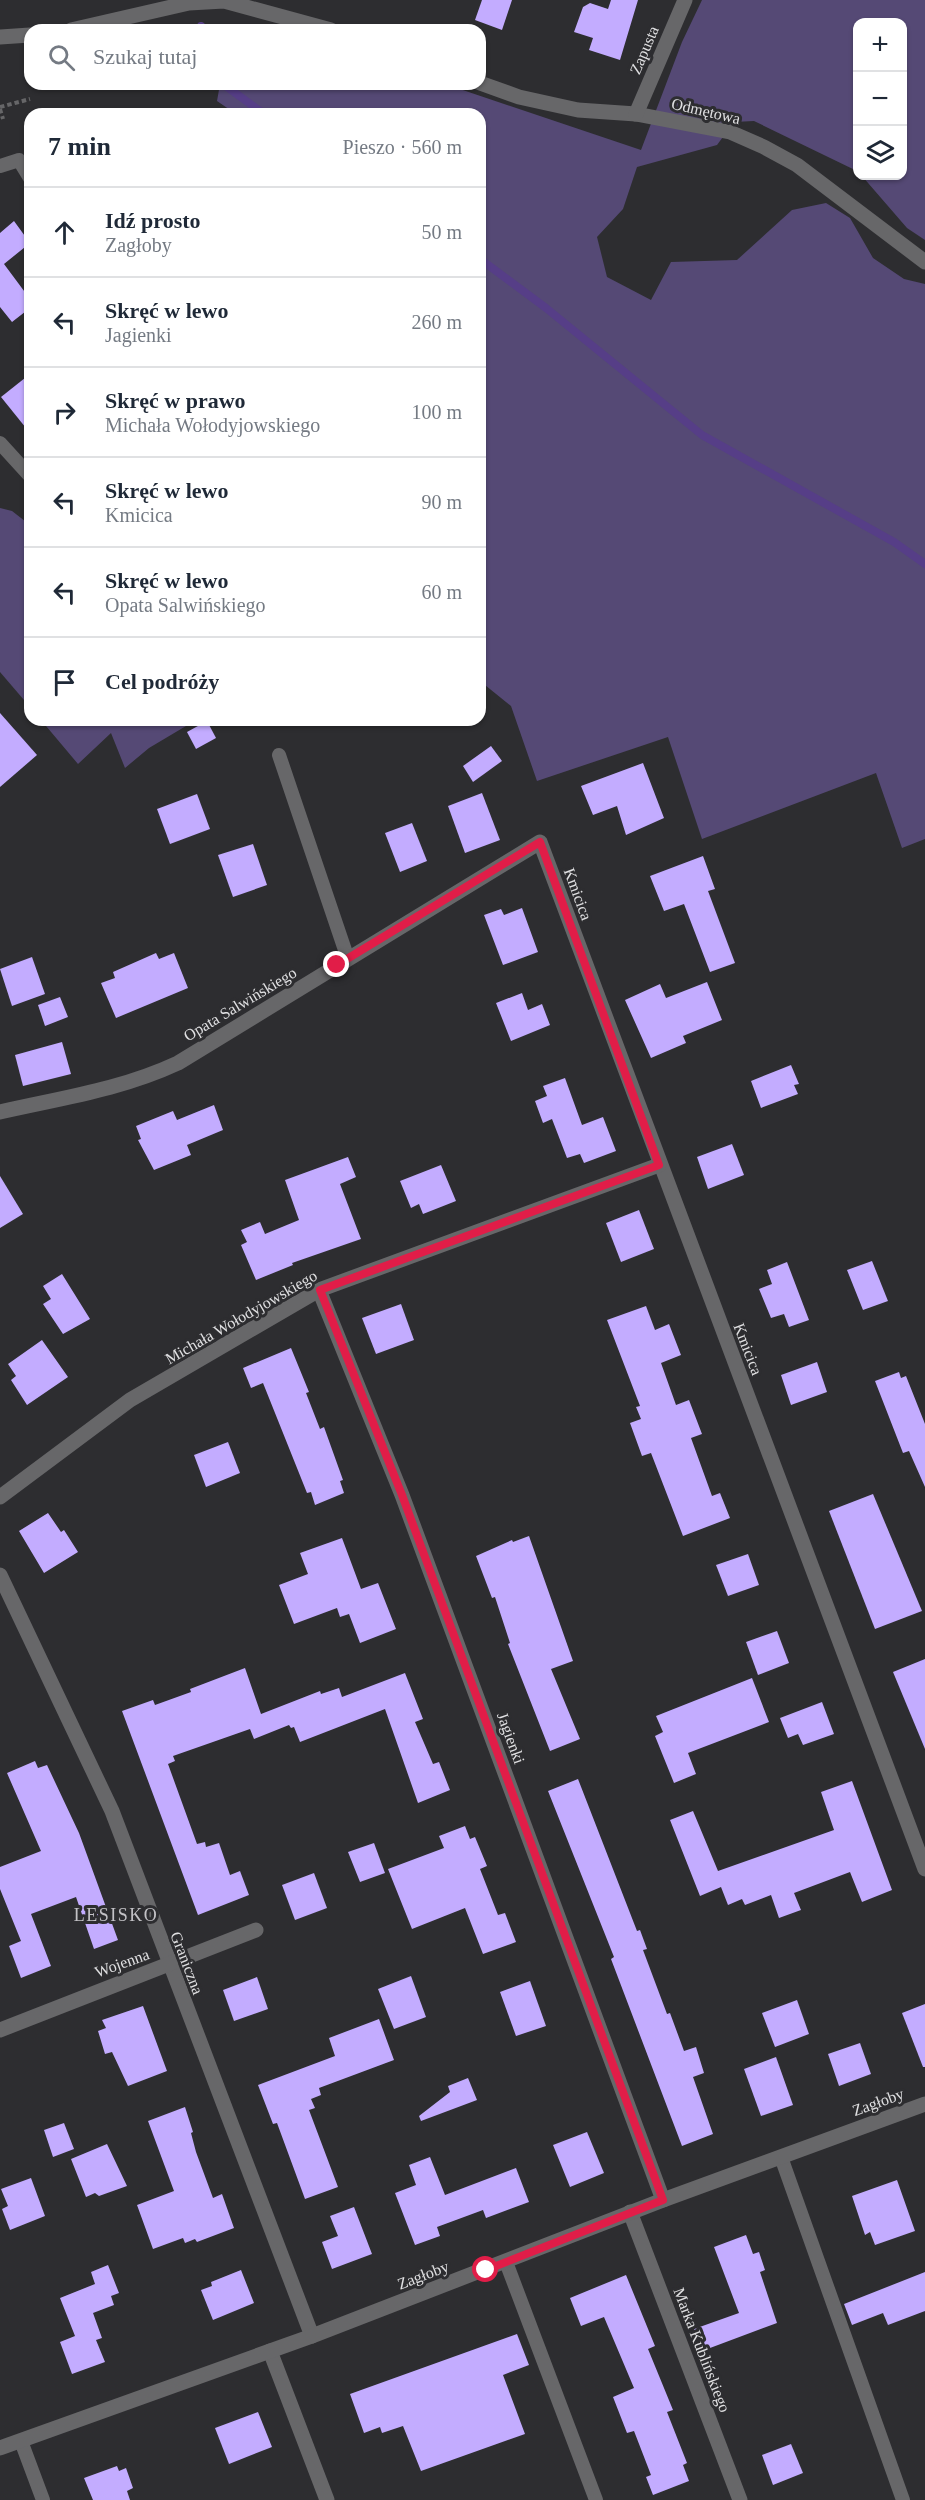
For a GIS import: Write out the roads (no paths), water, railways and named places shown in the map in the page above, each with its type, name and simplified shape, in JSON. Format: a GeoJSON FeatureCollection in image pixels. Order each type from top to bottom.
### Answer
{"type":"FeatureCollection","features":[{"type":"Feature","properties":{"kind":"street","name":"Zapusta"},"geometry":{"type":"LineString","coordinates":[[636,114],[685,0]]}},
{"type":"Feature","properties":{"kind":"street"},"geometry":{"type":"LineString","coordinates":[[97,24],[189,3],[224,1],[309,24]]}},
{"type":"Feature","properties":{"kind":"street"},"geometry":{"type":"LineString","coordinates":[[0,37],[24,36]]}},
{"type":"Feature","properties":{"kind":"street","name":"Odmętowa"},"geometry":{"type":"LineString","coordinates":[[486,85],[519,97],[578,110],[636,114],[730,132],[797,165],[925,262]]}},
{"type":"Feature","properties":{"kind":"street","name":"Opata Salwińskiego"},"geometry":{"type":"LineString","coordinates":[[0,1112],[107,1090],[145,1079],[178,1063],[540,842]]}},
{"type":"Feature","properties":{"kind":"street","name":"Kmicica"},"geometry":{"type":"LineString","coordinates":[[540,842],[659,1165],[925,1869]]}},
{"type":"Feature","properties":{"kind":"street","name":"Michała Wołodyjowskiego"},"geometry":{"type":"LineString","coordinates":[[0,1497],[130,1400],[320,1290],[659,1165]]}},
{"type":"Feature","properties":{"kind":"street","name":"Jagienki"},"geometry":{"type":"LineString","coordinates":[[320,1290],[406,1506],[663,2200]]}},
{"type":"Feature","properties":{"kind":"street","name":"Graniczna"},"geometry":{"type":"LineString","coordinates":[[0,1575],[112,1811],[168,1966],[312,2336]]}},
{"type":"Feature","properties":{"kind":"street","name":"Wojenna"},"geometry":{"type":"LineString","coordinates":[[0,2030],[256,1930]]}},
{"type":"Feature","properties":{"kind":"street","name":"Zagłoby"},"geometry":{"type":"LineString","coordinates":[[0,2448],[312,2336],[630,2212],[925,2104]]}},
{"type":"Feature","properties":{"kind":"street","name":"Marka Kublińskiego"},"geometry":{"type":"LineString","coordinates":[[630,2212],[740,2500]]}},
{"type":"Feature","properties":{"kind":"street"},"geometry":{"type":"LineString","coordinates":[[270,2351],[327,2500]]}},
{"type":"Feature","properties":{"kind":"lane"},"geometry":{"type":"LineString","coordinates":[[0,166],[19,160],[24,168]]}},
{"type":"Feature","properties":{"kind":"lane"},"geometry":{"type":"LineString","coordinates":[[0,443],[24,469]]}},
{"type":"Feature","properties":{"kind":"lane"},"geometry":{"type":"LineString","coordinates":[[279,755],[348,959]]}},
{"type":"Feature","properties":{"kind":"lane"},"geometry":{"type":"LineString","coordinates":[[781,2157],[903,2500]]}},
{"type":"Feature","properties":{"kind":"lane"},"geometry":{"type":"LineString","coordinates":[[506,2262],[596,2500]]}},
{"type":"Feature","properties":{"kind":"lane"},"geometry":{"type":"LineString","coordinates":[[21,2441],[43,2500]]}},
{"type":"Feature","properties":{"kind":"waterway"},"geometry":{"type":"LineString","coordinates":[[231,90],[256,108]]}},
{"type":"Feature","properties":{"kind":"waterway"},"geometry":{"type":"LineString","coordinates":[[486,263],[546,308],[702,435],[894,542],[925,564]]}},
{"type":"Feature","properties":{"kind":"district","name":"LESISKO"},"geometry":{"type":"Point","coordinates":[116,1915]}}]}
